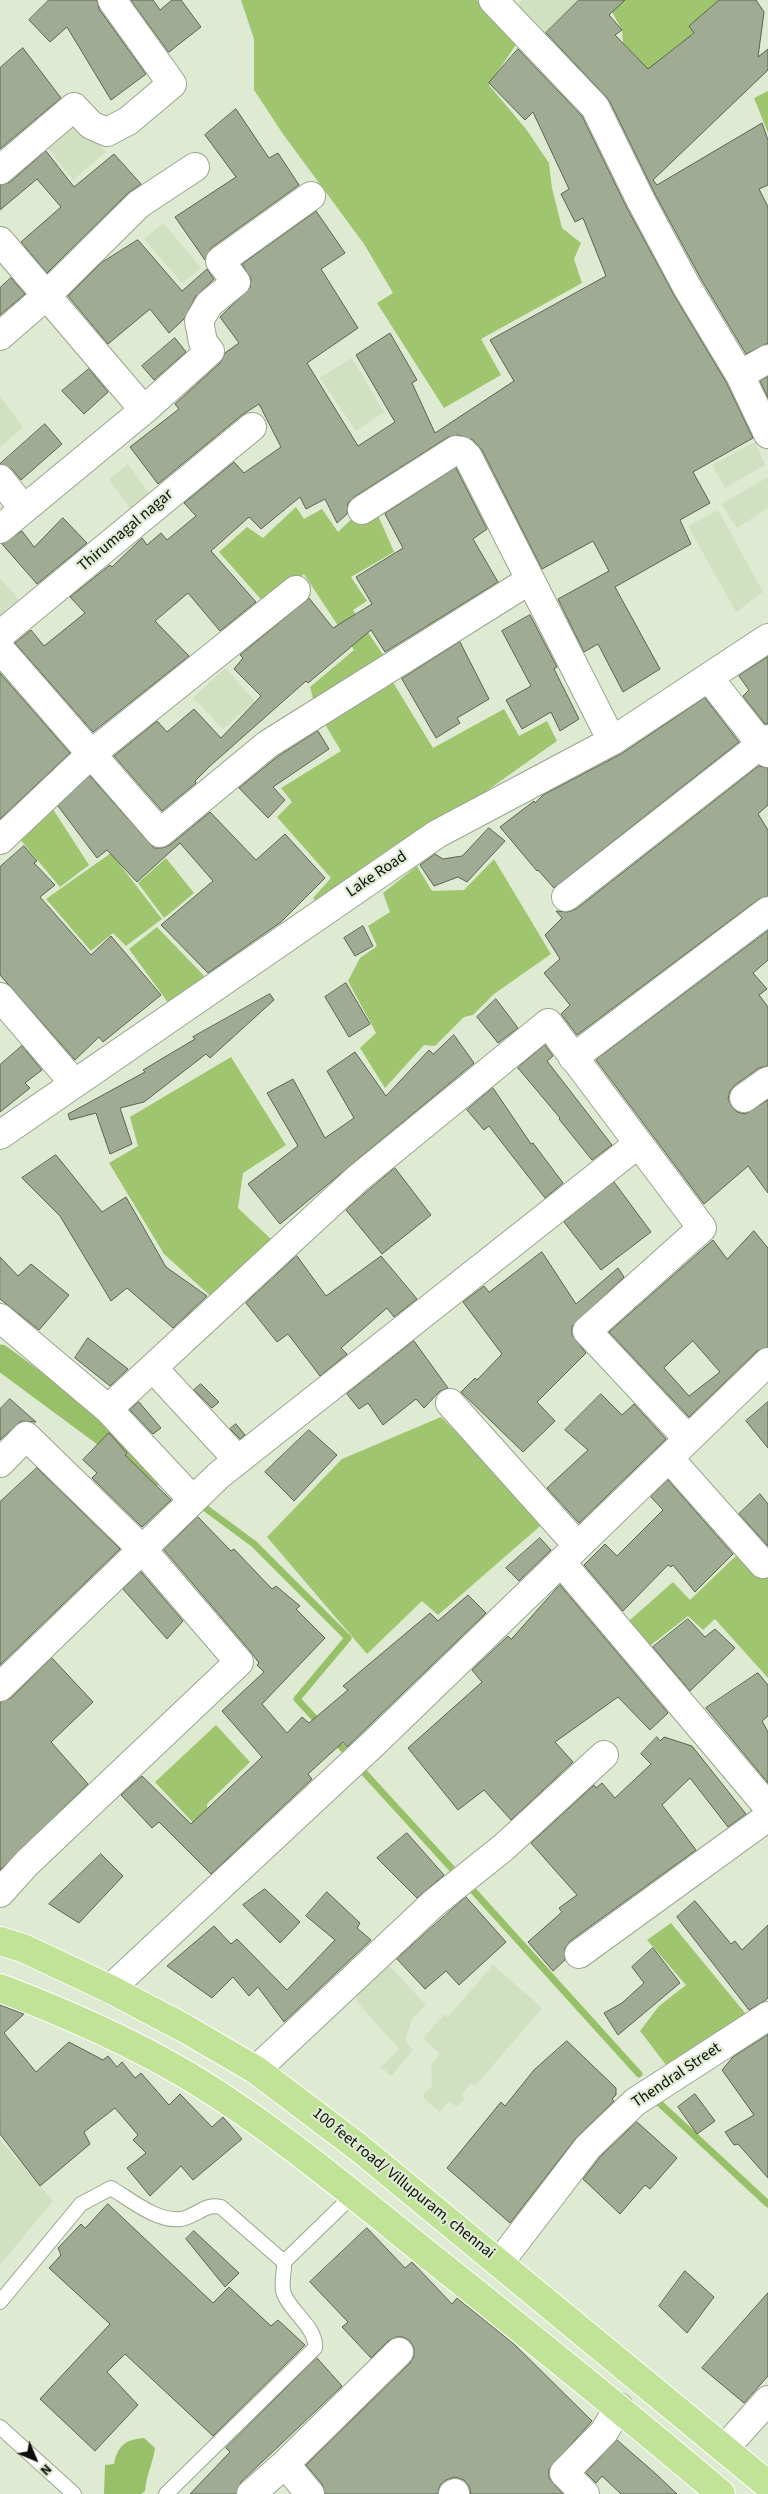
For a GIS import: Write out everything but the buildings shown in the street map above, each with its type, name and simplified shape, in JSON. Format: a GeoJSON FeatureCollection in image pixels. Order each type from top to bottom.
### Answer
{"type":"FeatureCollection","features":[{"type":"Feature","properties":{"kind":"highway","name":"100 feet road/ Villupuram, chennai"},"geometry":{"type":"LineString","coordinates":[[0,1941],[23,1948],[110,1989],[184,2028],[256,2070],[358,2147],[500,2262],[768,2485]]}},
{"type":"Feature","properties":{"kind":"highway"},"geometry":{"type":"LineString","coordinates":[[0,1988],[112,2036],[185,2074],[248,2115],[353,2195],[619,2407],[721,2494]]}},
{"type":"Feature","properties":{"kind":"street"},"geometry":{"type":"LineString","coordinates":[[0,170],[74,107],[91,125],[107,132],[128,121],[172,84],[112,0]]}},
{"type":"Feature","properties":{"kind":"street"},"geometry":{"type":"LineString","coordinates":[[505,4],[595,107],[645,210],[740,375],[768,434]]}},
{"type":"Feature","properties":{"kind":"street"},"geometry":{"type":"LineString","coordinates":[[0,336],[46,296],[139,204],[195,167]]}},
{"type":"Feature","properties":{"kind":"street"},"geometry":{"type":"LineString","coordinates":[[0,530],[144,410],[210,351],[203,342],[199,321],[209,304],[236,282],[220,261],[311,196]]}},
{"type":"Feature","properties":{"kind":"street"},"geometry":{"type":"LineString","coordinates":[[0,242],[144,410]]}},
{"type":"Feature","properties":{"kind":"street"},"geometry":{"type":"LineString","coordinates":[[740,375],[768,359]]}},
{"type":"Feature","properties":{"kind":"street","name":"Thirumagal nagar"},"geometry":{"type":"LineString","coordinates":[[0,635],[252,427]]}},
{"type":"Feature","properties":{"kind":"street"},"geometry":{"type":"LineString","coordinates":[[362,510],[456,450],[462,451],[468,457],[612,741]]}},
{"type":"Feature","properties":{"kind":"street"},"geometry":{"type":"LineString","coordinates":[[0,479],[24,509]]}},
{"type":"Feature","properties":{"kind":"street"},"geometry":{"type":"LineString","coordinates":[[0,650],[160,833],[268,744],[530,580]]}},
{"type":"Feature","properties":{"kind":"street"},"geometry":{"type":"LineString","coordinates":[[0,840],[90,755],[296,590]]}},
{"type":"Feature","properties":{"kind":"street","name":"Lake Road"},"geometry":{"type":"LineString","coordinates":[[0,1135],[437,834],[612,741],[768,638]]}},
{"type":"Feature","properties":{"kind":"street"},"geometry":{"type":"LineString","coordinates":[[566,897],[766,745],[709,678]]}},
{"type":"Feature","properties":{"kind":"street"},"geometry":{"type":"LineString","coordinates":[[574,1058],[768,911]]}},
{"type":"Feature","properties":{"kind":"street"},"geometry":{"type":"LineString","coordinates":[[0,997],[74,1084]]}},
{"type":"Feature","properties":{"kind":"street"},"geometry":{"type":"LineString","coordinates":[[108,1410],[357,1179],[548,1023],[702,1228],[587,1331],[679,1449],[763,1564]]}},
{"type":"Feature","properties":{"kind":"street"},"geometry":{"type":"LineString","coordinates":[[744,1098],[768,1081]]}},
{"type":"Feature","properties":{"kind":"street"},"geometry":{"type":"LineString","coordinates":[[0,1687],[193,1500],[238,1460],[638,1144]]}},
{"type":"Feature","properties":{"kind":"street"},"geometry":{"type":"LineString","coordinates":[[0,1318],[108,1410],[193,1500]]}},
{"type":"Feature","properties":{"kind":"street"},"geometry":{"type":"LineString","coordinates":[[110,1989],[367,1750],[768,1362]]}},
{"type":"Feature","properties":{"kind":"street"},"geometry":{"type":"LineString","coordinates":[[153,1368],[238,1460]]}},
{"type":"Feature","properties":{"kind":"street"},"geometry":{"type":"LineString","coordinates":[[450,1403],[768,1807]]}},
{"type":"Feature","properties":{"kind":"street"},"geometry":{"type":"LineString","coordinates":[[0,1462],[26,1436],[142,1550],[239,1662],[34,1856],[0,1892]]}},
{"type":"Feature","properties":{"kind":"street"},"geometry":{"type":"LineString","coordinates":[[256,2070],[434,1903],[504,1847],[604,1755]]}},
{"type":"Feature","properties":{"kind":"street"},"geometry":{"type":"LineString","coordinates":[[579,1954],[768,1817]]}},
{"type":"Feature","properties":{"kind":"street","name":"Thendral Street"},"geometry":{"type":"LineString","coordinates":[[500,2262],[588,2147],[635,2102],[768,2016]]}},
{"type":"Feature","properties":{"kind":"street"},"geometry":{"type":"LineString","coordinates":[[251,2494],[285,2464],[399,2352]]}},
{"type":"Feature","properties":{"kind":"street"},"geometry":{"type":"LineString","coordinates":[[725,2448],[768,2400]]}},
{"type":"Feature","properties":{"kind":"street"},"geometry":{"type":"LineString","coordinates":[[585,2494],[564,2473],[604,2432],[619,2407]]}},
{"type":"Feature","properties":{"kind":"street"},"geometry":{"type":"LineString","coordinates":[[285,2464],[310,2494]]}},
{"type":"Feature","properties":{"kind":"lane"},"geometry":{"type":"LineString","coordinates":[[0,2302],[81,2204],[111,2188],[163,2218],[182,2219],[212,2205],[221,2207],[284,2262]]}},
{"type":"Feature","properties":{"kind":"lane"},"geometry":{"type":"LineString","coordinates":[[166,2494],[315,2348],[313,2336],[284,2296],[282,2288],[284,2262],[353,2195]]}},
{"type":"Feature","properties":{"kind":"lane"},"geometry":{"type":"LineString","coordinates":[[0,2427],[74,2494]]}},
{"type":"Feature","properties":{"kind":"shaded area"},"geometry":{"type":"Polygon","coordinates":[[[241,0],[477,0],[517,43],[489,85],[526,129],[549,163],[552,188],[562,228],[581,243],[574,259],[582,283],[481,339],[501,375],[444,408],[377,303],[393,293],[364,244],[283,134],[254,90],[254,39],[241,0]]]}},
{"type":"Feature","properties":{"kind":"shaded area"},"geometry":{"type":"Polygon","coordinates":[[[522,0],[579,0],[540,39],[510,12],[522,0]]]}},
{"type":"Feature","properties":{"kind":"shaded area"},"geometry":{"type":"Polygon","coordinates":[[[625,0],[719,0],[689,26],[694,33],[662,58],[650,71],[623,43],[622,30],[612,12],[625,0]]]}},
{"type":"Feature","properties":{"kind":"shaded area"},"geometry":{"type":"Polygon","coordinates":[[[768,91],[768,133],[754,98],[768,91]]]}},
{"type":"Feature","properties":{"kind":"shaded area"},"geometry":{"type":"Polygon","coordinates":[[[76,120],[106,152],[73,180],[44,143],[76,120]]]}},
{"type":"Feature","properties":{"kind":"shaded area"},"geometry":{"type":"Polygon","coordinates":[[[163,223],[201,268],[182,283],[144,239],[163,223]]]}},
{"type":"Feature","properties":{"kind":"shaded area"},"geometry":{"type":"Polygon","coordinates":[[[352,358],[384,412],[356,431],[320,378],[352,358]]]}},
{"type":"Feature","properties":{"kind":"shaded area"},"geometry":{"type":"Polygon","coordinates":[[[0,396],[23,427],[0,447],[0,396]]]}},
{"type":"Feature","properties":{"kind":"shaded area"},"geometry":{"type":"Polygon","coordinates":[[[755,442],[765,465],[725,488],[712,465],[755,442]]]}},
{"type":"Feature","properties":{"kind":"shaded area"},"geometry":{"type":"Polygon","coordinates":[[[128,464],[153,499],[134,514],[109,479],[128,464]]]}},
{"type":"Feature","properties":{"kind":"shaded area"},"geometry":{"type":"Polygon","coordinates":[[[768,477],[768,508],[737,528],[721,504],[768,477]]]}},
{"type":"Feature","properties":{"kind":"shaded area"},"geometry":{"type":"Polygon","coordinates":[[[296,507],[304,519],[322,509],[338,532],[357,514],[377,513],[394,552],[351,577],[367,601],[353,610],[388,662],[316,710],[310,687],[354,650],[304,574],[266,605],[219,552],[247,527],[263,538],[296,507]]]}},
{"type":"Feature","properties":{"kind":"shaded area"},"geometry":{"type":"Polygon","coordinates":[[[718,510],[763,592],[736,612],[688,526],[718,510]]]}},
{"type":"Feature","properties":{"kind":"shaded area"},"geometry":{"type":"Polygon","coordinates":[[[0,578],[26,608],[0,628],[0,578]]]}},
{"type":"Feature","properties":{"kind":"shaded area"},"geometry":{"type":"Polygon","coordinates":[[[225,668],[255,701],[223,729],[193,698],[225,668]]]}},
{"type":"Feature","properties":{"kind":"shaded area"},"geometry":{"type":"Polygon","coordinates":[[[391,679],[433,748],[504,709],[519,736],[547,721],[557,741],[321,908],[313,898],[331,878],[277,817],[292,802],[281,788],[341,751],[322,719],[391,679]]]}},
{"type":"Feature","properties":{"kind":"shaded area"},"geometry":{"type":"Polygon","coordinates":[[[47,800],[89,865],[60,887],[14,832],[47,800]]]}},
{"type":"Feature","properties":{"kind":"shaded area"},"geometry":{"type":"Polygon","coordinates":[[[111,853],[162,919],[126,946],[113,933],[91,951],[46,899],[111,853]]]}},
{"type":"Feature","properties":{"kind":"shaded area"},"geometry":{"type":"Polygon","coordinates":[[[166,858],[194,893],[164,918],[138,883],[166,858]]]}},
{"type":"Feature","properties":{"kind":"shaded area"},"geometry":{"type":"Polygon","coordinates":[[[494,859],[551,954],[494,994],[473,1015],[464,1017],[435,1046],[424,1045],[385,1088],[360,1048],[376,1033],[348,981],[360,958],[377,946],[368,926],[390,912],[383,893],[417,866],[432,891],[464,890],[494,859]]]}},
{"type":"Feature","properties":{"kind":"shaded area"},"geometry":{"type":"Polygon","coordinates":[[[157,927],[211,983],[172,1008],[129,949],[157,927]]]}},
{"type":"Feature","properties":{"kind":"shaded area"},"geometry":{"type":"Polygon","coordinates":[[[231,1057],[286,1145],[243,1173],[238,1208],[274,1242],[216,1301],[164,1254],[109,1163],[138,1146],[130,1117],[231,1057]]]}},
{"type":"Feature","properties":{"kind":"shaded area"},"geometry":{"type":"Polygon","coordinates":[[[441,1417],[546,1521],[438,1615],[422,1601],[367,1654],[267,1537],[342,1459],[441,1417]]]}},
{"type":"Feature","properties":{"kind":"shaded area"},"geometry":{"type":"Polygon","coordinates":[[[742,1550],[768,1567],[768,1678],[715,1619],[703,1630],[688,1616],[642,1652],[621,1628],[673,1582],[690,1600],[742,1550]]]}},
{"type":"Feature","properties":{"kind":"shaded area"},"geometry":{"type":"Polygon","coordinates":[[[216,1725],[250,1762],[207,1804],[208,1817],[197,1827],[155,1782],[216,1725]]]}},
{"type":"Feature","properties":{"kind":"shaded area"},"geometry":{"type":"Polygon","coordinates":[[[671,1923],[750,2019],[670,2070],[640,2031],[659,2006],[686,1985],[647,1940],[671,1923]]]}},
{"type":"Feature","properties":{"kind":"shaded area"},"geometry":{"type":"Polygon","coordinates":[[[384,1960],[426,2005],[412,2019],[405,2041],[413,2050],[391,2076],[381,2067],[399,2049],[357,2002],[357,1991],[384,1960]]]}},
{"type":"Feature","properties":{"kind":"shaded area"},"geometry":{"type":"Polygon","coordinates":[[[493,1965],[542,2008],[476,2085],[471,2084],[461,2095],[464,2099],[457,2107],[449,2101],[439,2112],[422,2096],[432,2086],[431,2064],[440,2054],[423,2038],[445,2014],[448,2017],[493,1965]]]}},
{"type":"Feature","properties":{"kind":"shaded area"},"geometry":{"type":"Polygon","coordinates":[[[0,2140],[53,2201],[0,2265],[0,2140]]]}},
{"type":"Feature","properties":{"kind":"shaded area"},"geometry":{"type":"Polygon","coordinates":[[[144,2438],[155,2448],[145,2491],[141,2494],[104,2494],[105,2465],[114,2464],[120,2448],[127,2442],[144,2438]]]}},
{"type":"Feature","properties":{"kind":"waterway"},"geometry":{"type":"LineString","coordinates":[[0,1357],[157,1473]]}},
{"type":"Feature","properties":{"kind":"waterway"},"geometry":{"type":"LineString","coordinates":[[204,1507],[254,1544],[348,1638],[297,1699],[320,1724]]}},
{"type":"Feature","properties":{"kind":"waterway"},"geometry":{"type":"LineString","coordinates":[[334,1739],[346,1752]]}},
{"type":"Feature","properties":{"kind":"waterway"},"geometry":{"type":"LineString","coordinates":[[360,1768],[455,1872]]}},
{"type":"Feature","properties":{"kind":"waterway"},"geometry":{"type":"LineString","coordinates":[[469,1886],[639,2074]]}},
{"type":"Feature","properties":{"kind":"waterway"},"geometry":{"type":"LineString","coordinates":[[656,2100],[768,2204]]}}]}
